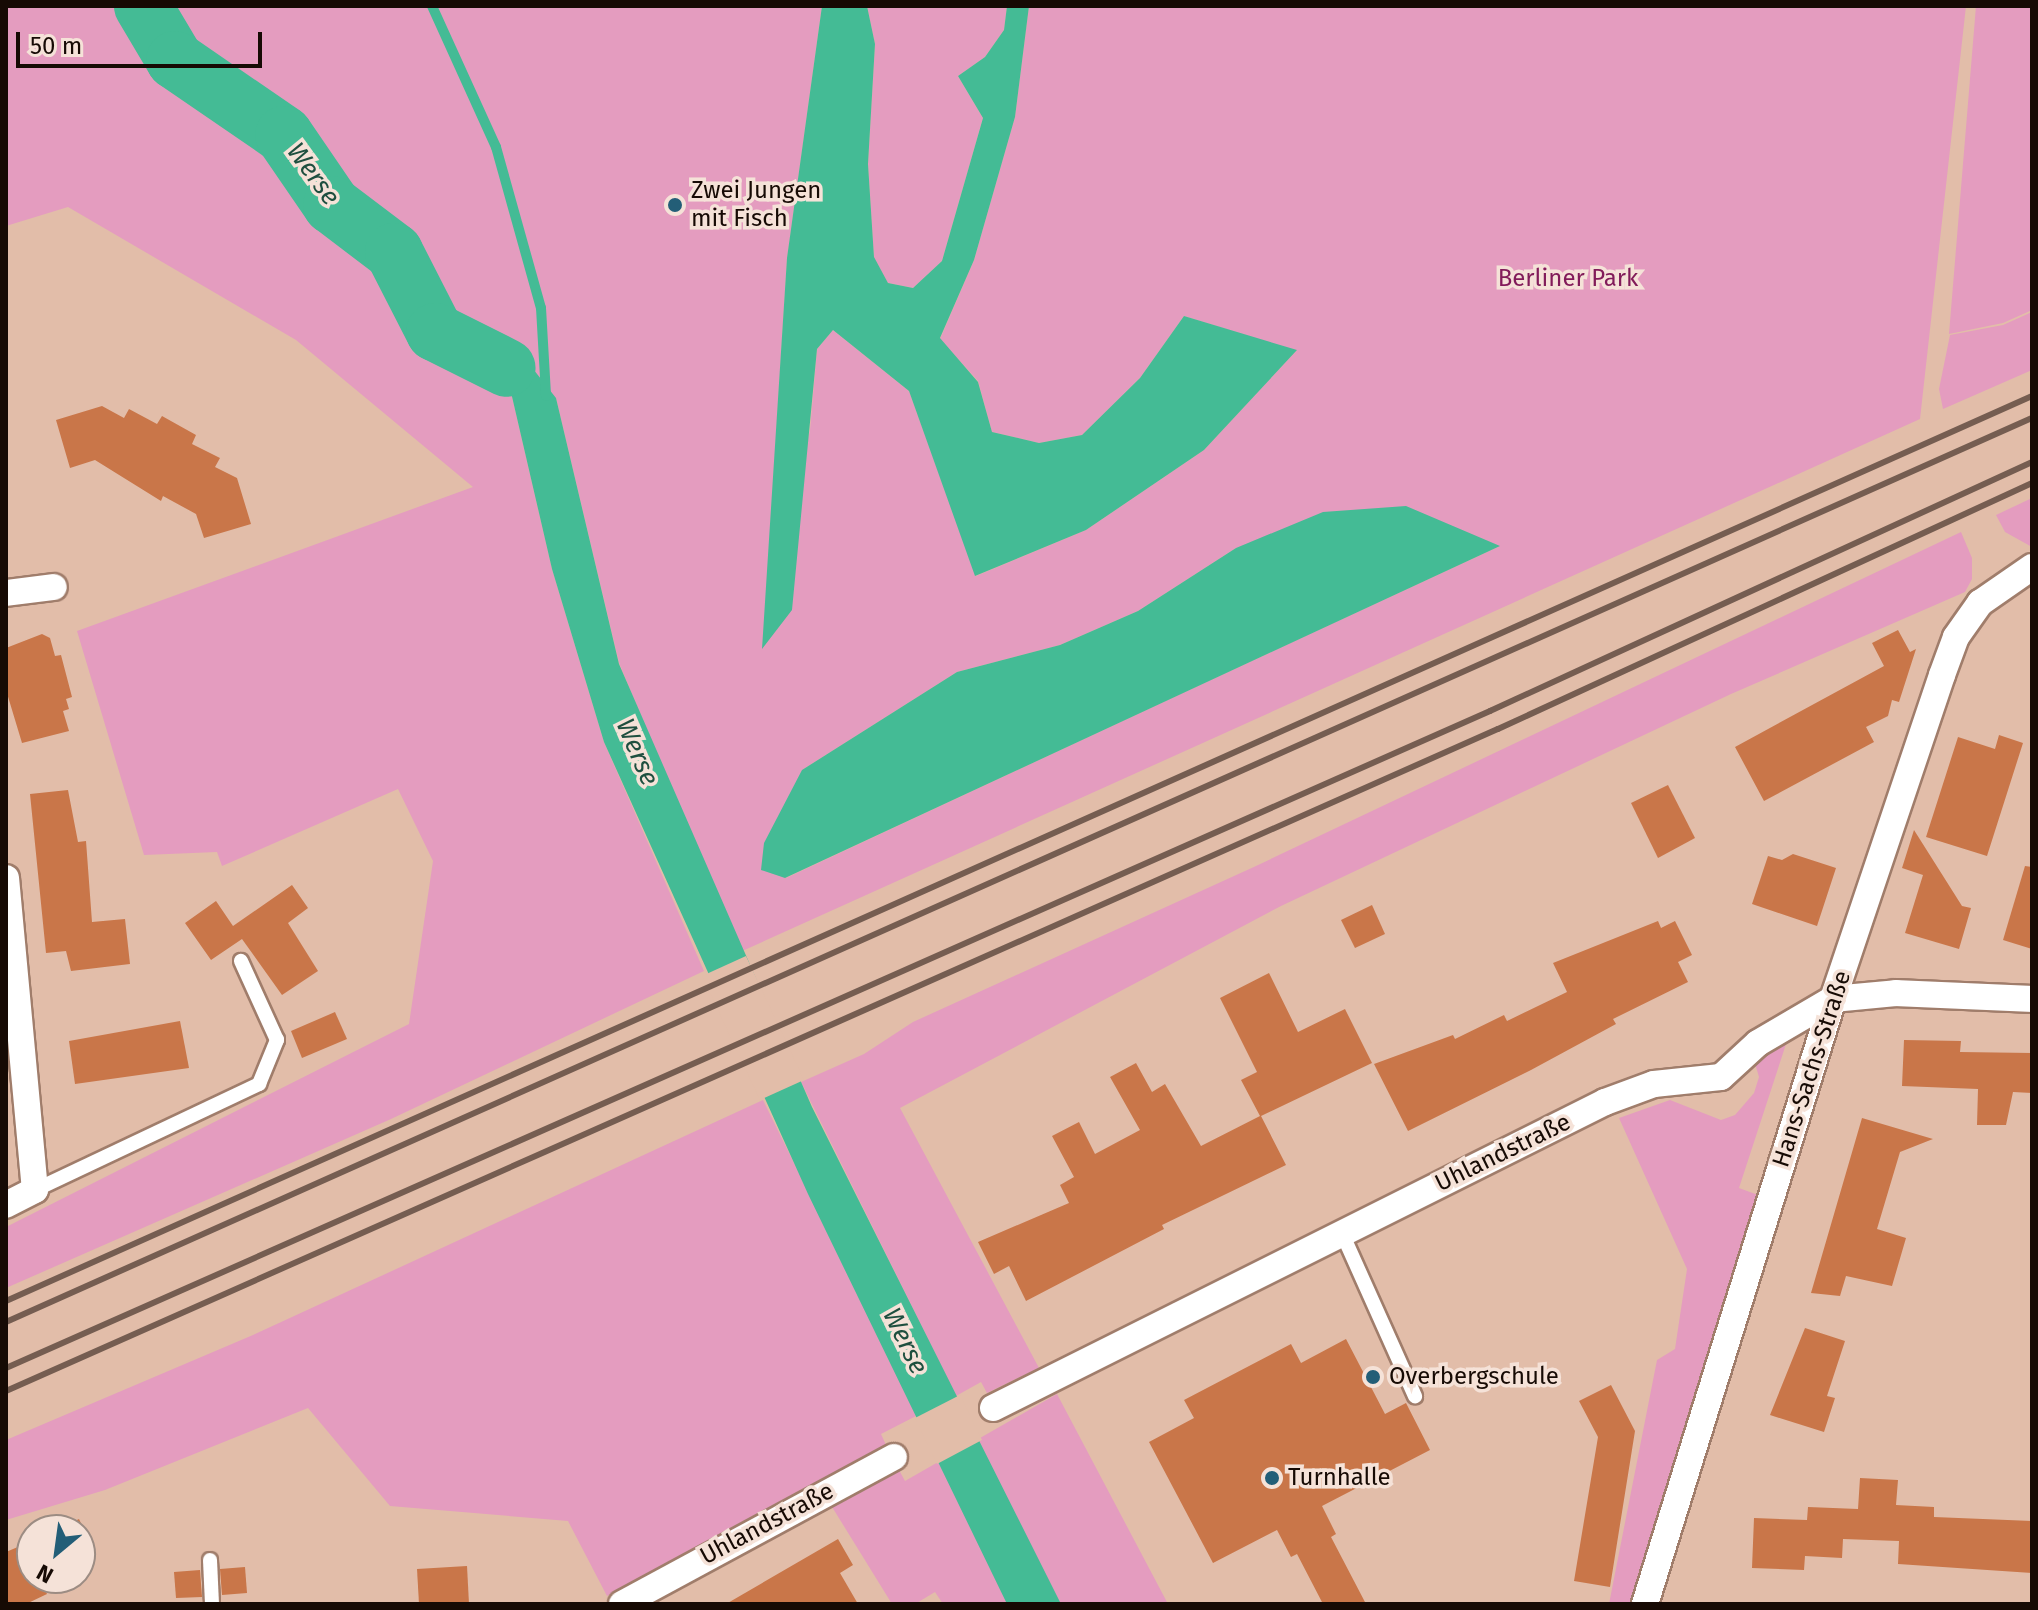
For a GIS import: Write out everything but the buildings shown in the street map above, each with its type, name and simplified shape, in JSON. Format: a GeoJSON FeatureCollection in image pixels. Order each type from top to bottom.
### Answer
{"type":"FeatureCollection","features":[{"type":"Feature","properties":{"kind":"street","name":"Hans-Sachs-Straße"},"geometry":{"type":"LineString","coordinates":[[1645,1604],[1833,999],[1956,637],[1980,603],[2032,567]]}},
{"type":"Feature","properties":{"kind":"street"},"geometry":{"type":"LineString","coordinates":[[6,593],[54,587]]}},
{"type":"Feature","properties":{"kind":"street"},"geometry":{"type":"LineString","coordinates":[[6,878],[35,1190],[6,1205]]}},
{"type":"Feature","properties":{"kind":"street","name":"Uhlandstraße"},"geometry":{"type":"LineString","coordinates":[[993,1408],[1605,1102],[1654,1084],[1721,1077],[1758,1043],[1833,999],[1896,993],[2032,999]]}},
{"type":"Feature","properties":{"kind":"street","name":"Uhlandstraße"},"geometry":{"type":"LineString","coordinates":[[637,1600],[894,1457]]}},
{"type":"Feature","properties":{"kind":"lane"},"geometry":{"type":"LineString","coordinates":[[35,1190],[259,1084],[277,1040],[241,961]]}},
{"type":"Feature","properties":{"kind":"lane"},"geometry":{"type":"LineString","coordinates":[[1342,1233],[1415,1396]]}},
{"type":"Feature","properties":{"kind":"lane"},"geometry":{"type":"LineString","coordinates":[[210,1560],[212,1604]]}},
{"type":"Feature","properties":{"kind":"green space","name":"Berliner Park"},"geometry":{"type":"Polygon","coordinates":[[[6,6],[822,6],[787,259],[763,648],[810,430],[817,349],[833,330],[909,391],[976,576],[1086,530],[1204,450],[1296,351],[1184,316],[1140,378],[1082,435],[1039,443],[992,432],[978,381],[940,339],[974,260],[1015,117],[1029,6],[1966,6],[1920,419],[740,952],[619,663],[556,398],[438,333],[510,388],[552,569],[604,742],[704,971],[391,1119],[6,1288],[6,1227],[409,1024],[433,861],[398,789],[222,866],[217,852],[144,855],[77,631],[473,487],[296,340],[68,207],[6,226],[6,6]],[[1498,547],[1236,548],[1138,611],[1060,645],[957,672],[802,770],[786,878],[1498,547]]]}},
{"type":"Feature","properties":{"kind":"green space"},"geometry":{"type":"Polygon","coordinates":[[[867,6],[1007,6],[1004,30],[985,57],[958,76],[983,118],[942,261],[913,288],[888,283],[874,258],[868,164],[875,44],[867,6]]]}},
{"type":"Feature","properties":{"kind":"green space"},"geometry":{"type":"Polygon","coordinates":[[[1976,6],[2032,6],[2032,310],[2003,323],[1949,334],[1976,6]]]}},
{"type":"Feature","properties":{"kind":"green space"},"geometry":{"type":"Polygon","coordinates":[[[2032,312],[2032,370],[1943,409],[1939,389],[1950,335],[2003,325],[2032,312]]]}},
{"type":"Feature","properties":{"kind":"green space"},"geometry":{"type":"Polygon","coordinates":[[[2032,498],[2032,547],[2005,532],[1996,515],[2032,498]]]}},
{"type":"Feature","properties":{"kind":"green space"},"geometry":{"type":"Polygon","coordinates":[[[1961,532],[1972,558],[1972,579],[1965,592],[1731,694],[1281,906],[900,1108],[1039,1368],[987,1393],[981,1382],[956,1396],[801,1082],[864,1054],[913,1022],[1256,866],[1961,532]]]}},
{"type":"Feature","properties":{"kind":"green space"},"geometry":{"type":"Polygon","coordinates":[[[1781,1041],[1786,1044],[1739,1188],[1758,1195],[1633,1604],[1609,1604],[1657,1360],[1675,1349],[1687,1269],[1619,1118],[1670,1100],[1721,1120],[1735,1115],[1754,1093],[1759,1077],[1753,1057],[1781,1041]]]}},
{"type":"Feature","properties":{"kind":"green space"},"geometry":{"type":"Polygon","coordinates":[[[763,1100],[918,1415],[881,1434],[886,1445],[607,1596],[568,1521],[390,1506],[308,1408],[105,1490],[26,1514],[16,1514],[16,1517],[6,1520],[6,1440],[253,1335],[763,1100]]]}},
{"type":"Feature","properties":{"kind":"green space"},"geometry":{"type":"Polygon","coordinates":[[[1057,1394],[1168,1604],[943,1604],[935,1592],[915,1604],[892,1604],[829,1502],[899,1470],[905,1481],[1057,1394]]]}},
{"type":"Feature","properties":{"kind":"water"},"geometry":{"type":"Polygon","coordinates":[[[822,6],[867,6],[875,44],[868,164],[874,257],[888,283],[913,288],[942,261],[983,118],[958,76],[985,57],[1004,30],[1007,6],[1029,6],[1015,117],[974,260],[940,338],[978,382],[992,432],[1039,443],[1082,435],[1140,378],[1184,316],[1297,350],[1204,450],[1086,530],[975,576],[909,391],[833,330],[817,349],[792,610],[762,649],[787,258],[822,6]]]}},
{"type":"Feature","properties":{"kind":"water"},"geometry":{"type":"Polygon","coordinates":[[[435,332],[498,347],[526,360],[556,398],[619,664],[812,1107],[1061,1604],[1007,1604],[808,1194],[604,742],[552,569],[510,388],[435,332]]]}},
{"type":"Feature","properties":{"kind":"water"},"geometry":{"type":"Polygon","coordinates":[[[1406,506],[1500,546],[785,878],[761,870],[764,843],[802,770],[957,672],[1060,645],[1138,611],[1236,548],[1323,512],[1406,506]]]}},
{"type":"Feature","properties":{"kind":"pier"},"geometry":{"type":"Polygon","coordinates":[[[746,956],[804,1080],[760,1100],[702,976],[746,956]]]}},
{"type":"Feature","properties":{"kind":"pier"},"geometry":{"type":"Polygon","coordinates":[[[960,1395],[982,1440],[937,1464],[915,1418],[960,1395]]]}},
{"type":"Feature","properties":{"kind":"waterway","name":"Werse"},"geometry":{"type":"LineString","coordinates":[[143,6],[175,60],[284,135],[332,205],[394,252],[435,332],[507,368]]}},
{"type":"Feature","properties":{"kind":"waterway"},"geometry":{"type":"LineString","coordinates":[[432,6],[496,147],[541,308],[546,396]]}},
{"type":"Feature","properties":{"kind":"railway"},"geometry":{"type":"LineString","coordinates":[[6,1301],[2032,396]]}},
{"type":"Feature","properties":{"kind":"railway"},"geometry":{"type":"LineString","coordinates":[[6,1322],[2032,418]]}},
{"type":"Feature","properties":{"kind":"railway"},"geometry":{"type":"LineString","coordinates":[[6,1368],[1490,711],[2032,462]]}},
{"type":"Feature","properties":{"kind":"railway"},"geometry":{"type":"LineString","coordinates":[[6,1391],[1498,729],[2032,483]]}},
{"type":"Feature","properties":{"kind":"place","name":"Zwei Jungen mit Fisch"},"geometry":{"type":"Point","coordinates":[675,205]}},
{"type":"Feature","properties":{"kind":"place","name":"Overbergschule"},"geometry":{"type":"Point","coordinates":[1373,1377]}},
{"type":"Feature","properties":{"kind":"place","name":"Turnhalle"},"geometry":{"type":"Point","coordinates":[1272,1478]}}]}
